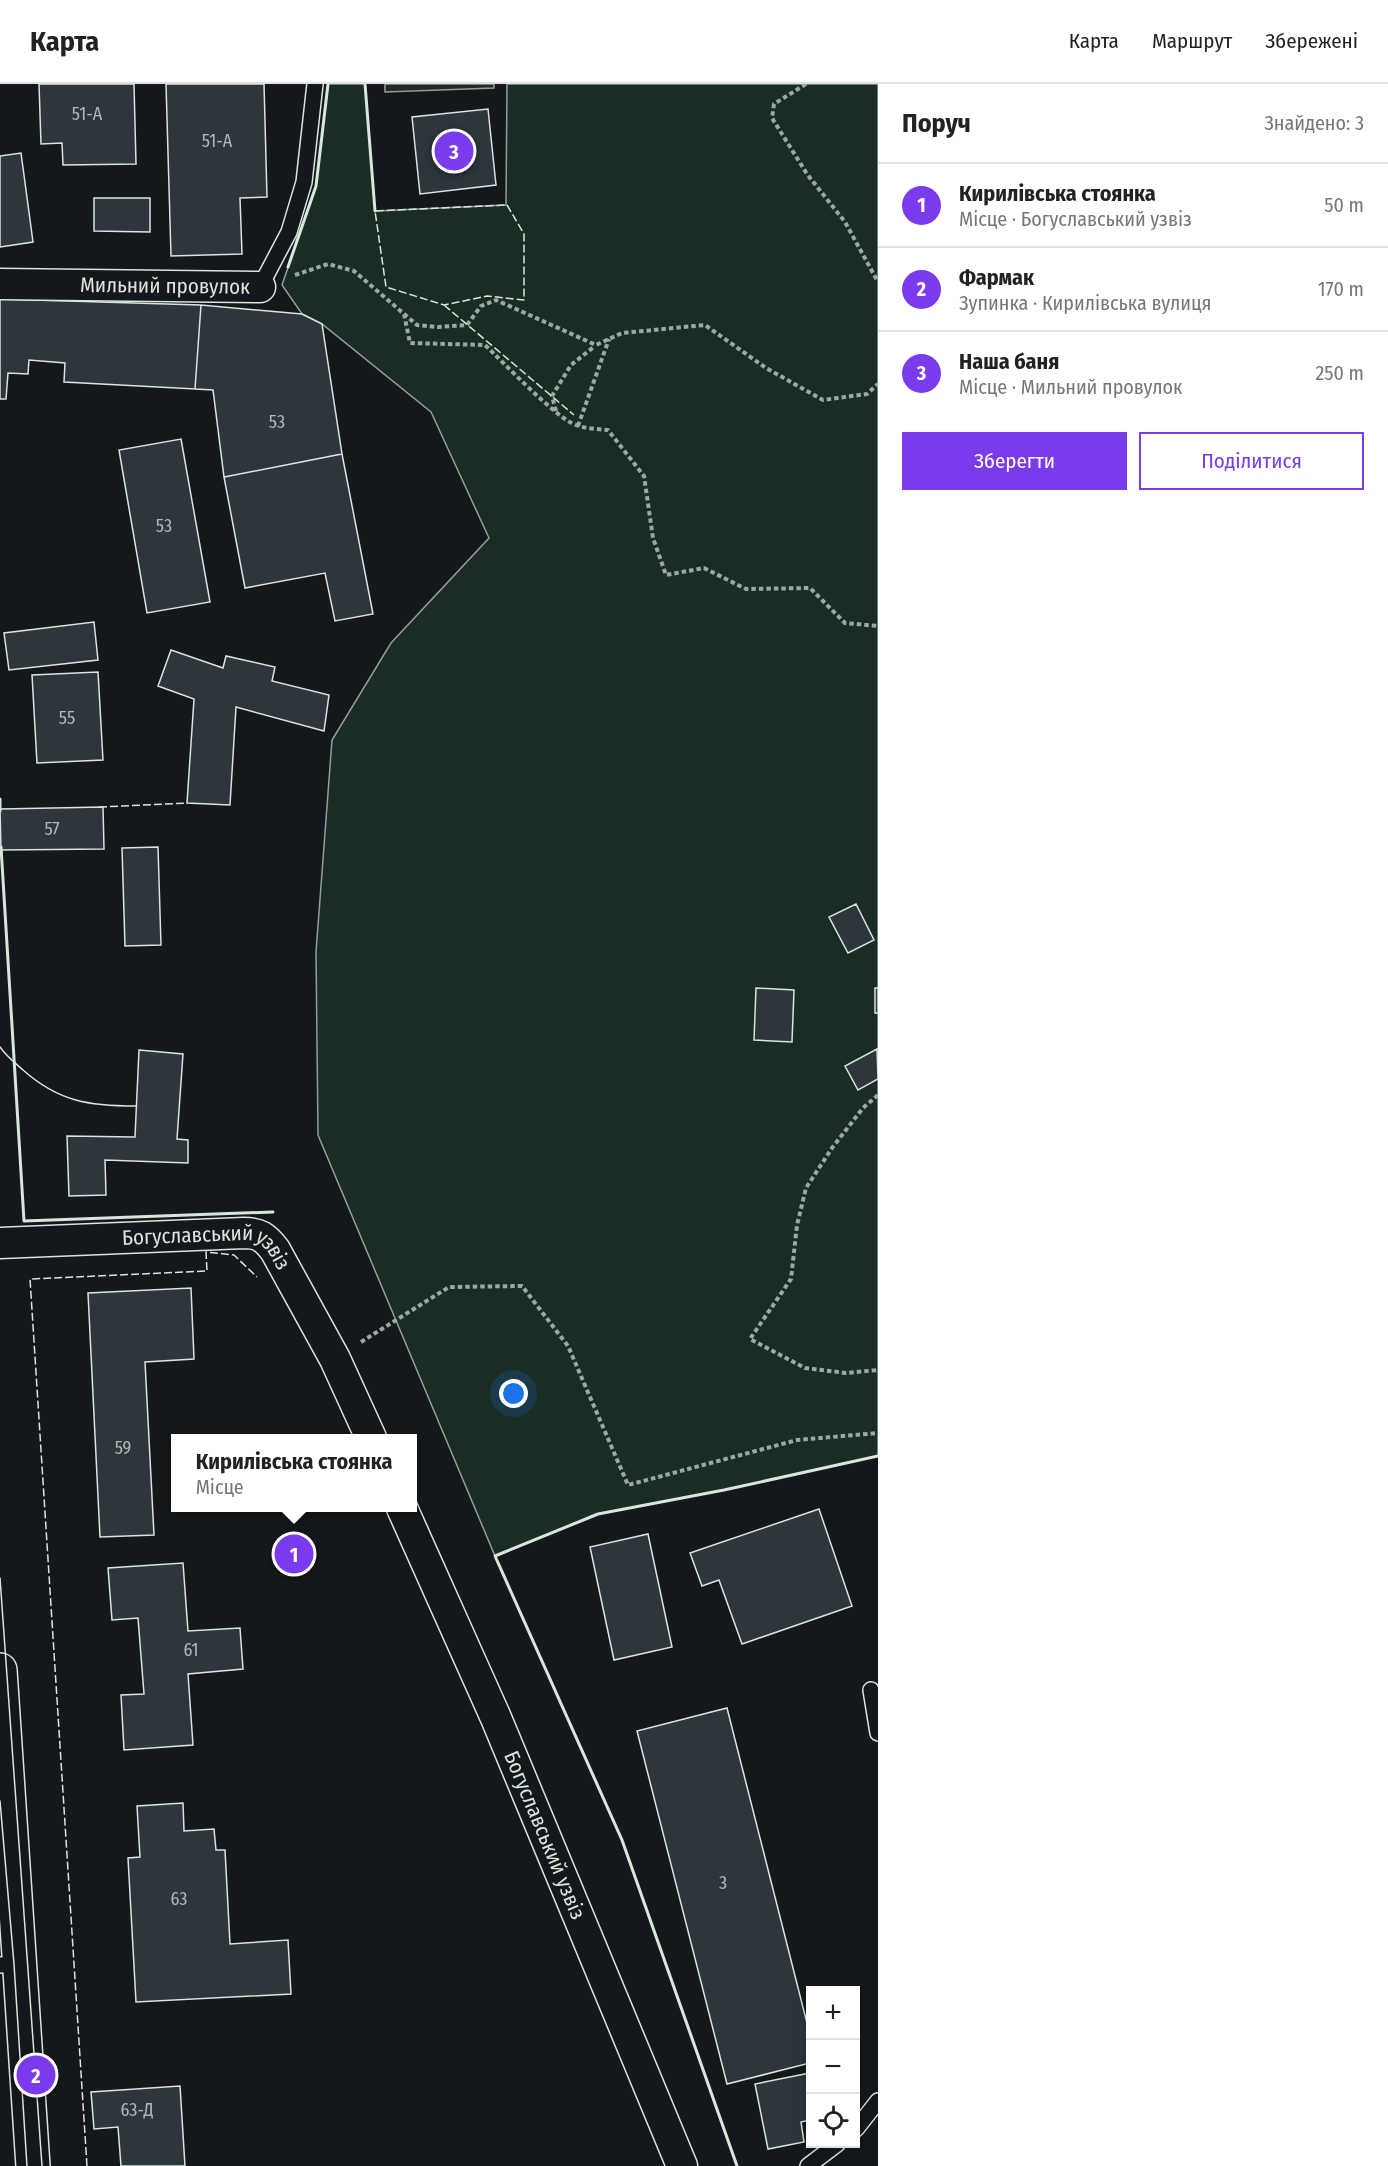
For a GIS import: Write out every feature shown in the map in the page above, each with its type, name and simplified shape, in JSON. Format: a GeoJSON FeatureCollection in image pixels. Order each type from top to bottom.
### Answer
{"type":"FeatureCollection","features":[{"type":"Feature","properties":{"kind":"main road"},"geometry":{"type":"LineString","coordinates":[[0,1670],[10,1964],[33,2166]]}},
{"type":"Feature","properties":{"kind":"street","name":"Мильний провулок"},"geometry":{"type":"LineString","coordinates":[[0,284],[260,287]]}},
{"type":"Feature","properties":{"kind":"street","name":"Богуславський узвіз"},"geometry":{"type":"LineString","coordinates":[[0,1243],[257,1233],[265,1238],[275,1250],[335,1359],[369,1434]]}},
{"type":"Feature","properties":{"kind":"street","name":"Богуславський узвіз"},"geometry":{"type":"LineString","coordinates":[[404,1512],[496,1718],[682,2166]]}},
{"type":"Feature","properties":{"kind":"lane","name":"Мильний провулок"},"geometry":{"type":"LineString","coordinates":[[260,287],[290,232],[304,182],[315,84]]}},
{"type":"Feature","properties":{"kind":"lane"},"geometry":{"type":"LineString","coordinates":[[871,1690],[878,1733]]}},
{"type":"Feature","properties":{"kind":"lane"},"geometry":{"type":"LineString","coordinates":[[860,2123],[878,2101]]}},
{"type":"Feature","properties":{"kind":"lane"},"geometry":{"type":"LineString","coordinates":[[808,2166],[832,2148]]}},
{"type":"Feature","properties":{"kind":"path"},"geometry":{"type":"LineString","coordinates":[[806,84],[774,104],[772,118],[807,174],[845,222],[878,282]]}},
{"type":"Feature","properties":{"kind":"path"},"geometry":{"type":"LineString","coordinates":[[260,287],[328,264],[354,272],[417,325],[438,327],[467,325],[481,306],[496,300],[596,345]]}},
{"type":"Feature","properties":{"kind":"path"},"geometry":{"type":"LineString","coordinates":[[403,313],[410,343],[485,345],[556,411],[577,426],[608,430],[644,476],[653,538],[666,575],[704,568],[746,589],[810,588],[845,623],[878,626]]}},
{"type":"Feature","properties":{"kind":"path"},"geometry":{"type":"LineString","coordinates":[[556,411],[552,396],[571,365],[596,345],[622,333],[705,325],[766,368],[823,400],[867,394],[878,384]]}},
{"type":"Feature","properties":{"kind":"path"},"geometry":{"type":"LineString","coordinates":[[577,426],[609,339]]}},
{"type":"Feature","properties":{"kind":"path"},"geometry":{"type":"LineString","coordinates":[[878,1095],[863,1108],[832,1148],[806,1188],[797,1225],[791,1279],[750,1340],[805,1368],[846,1373],[878,1371]]}},
{"type":"Feature","properties":{"kind":"path"},"geometry":{"type":"LineString","coordinates":[[335,1359],[450,1287],[522,1286],[568,1346],[628,1485],[797,1440],[878,1433]]}},
{"type":"Feature","properties":{"kind":"green space"},"geometry":{"type":"Polygon","coordinates":[[[328,84],[365,84],[375,211],[506,205],[507,84],[878,84],[878,1456],[724,1490],[598,1514],[495,1556],[318,1135],[316,952],[332,740],[391,643],[489,538],[431,412],[322,324],[302,314],[282,285],[316,186],[328,84]]]}},
{"type":"Feature","properties":{"kind":"shaded area"},"geometry":{"type":"Polygon","coordinates":[[[385,84],[494,84],[494,88],[385,92],[385,84]]]}},
{"type":"Feature","properties":{"kind":"building"},"geometry":{"type":"Polygon","coordinates":[[[39,84],[134,84],[136,164],[63,165],[62,143],[41,144],[39,84]]]}},
{"type":"Feature","properties":{"kind":"building"},"geometry":{"type":"Polygon","coordinates":[[[166,84],[264,84],[267,197],[240,198],[242,254],[171,256],[166,84]]]}},
{"type":"Feature","properties":{"kind":"building"},"geometry":{"type":"Polygon","coordinates":[[[488,109],[496,185],[420,194],[412,117],[488,109]]]}},
{"type":"Feature","properties":{"kind":"building"},"geometry":{"type":"Polygon","coordinates":[[[21,153],[33,242],[0,247],[0,156],[21,153]]]}},
{"type":"Feature","properties":{"kind":"building"},"geometry":{"type":"Polygon","coordinates":[[[94,198],[150,198],[150,232],[94,231],[94,198]]]}},
{"type":"Feature","properties":{"kind":"building"},"geometry":{"type":"Polygon","coordinates":[[[0,299],[201,305],[195,389],[64,382],[65,363],[29,360],[28,374],[8,373],[6,399],[0,399],[0,299]]]}},
{"type":"Feature","properties":{"kind":"building"},"geometry":{"type":"Polygon","coordinates":[[[201,305],[302,314],[322,324],[342,454],[224,477],[213,390],[195,389],[201,305]]]}},
{"type":"Feature","properties":{"kind":"building"},"geometry":{"type":"Polygon","coordinates":[[[181,439],[210,602],[147,613],[119,450],[181,439]]]}},
{"type":"Feature","properties":{"kind":"building"},"geometry":{"type":"Polygon","coordinates":[[[342,454],[373,614],[335,621],[325,573],[245,588],[224,477],[342,454]]]}},
{"type":"Feature","properties":{"kind":"building"},"geometry":{"type":"Polygon","coordinates":[[[94,622],[98,660],[9,670],[4,633],[94,622]]]}},
{"type":"Feature","properties":{"kind":"building"},"geometry":{"type":"Polygon","coordinates":[[[171,650],[223,668],[226,656],[275,667],[272,681],[329,695],[324,731],[236,707],[230,805],[187,803],[194,699],[158,686],[171,650]]]}},
{"type":"Feature","properties":{"kind":"building"},"geometry":{"type":"Polygon","coordinates":[[[98,672],[103,760],[37,763],[32,675],[98,672]]]}},
{"type":"Feature","properties":{"kind":"building"},"geometry":{"type":"Polygon","coordinates":[[[103,807],[104,849],[1,850],[0,809],[103,807]]]}},
{"type":"Feature","properties":{"kind":"building"},"geometry":{"type":"Polygon","coordinates":[[[158,847],[161,945],[125,946],[122,848],[158,847]]]}},
{"type":"Feature","properties":{"kind":"building"},"geometry":{"type":"Polygon","coordinates":[[[856,904],[874,940],[848,953],[829,917],[856,904]]]}},
{"type":"Feature","properties":{"kind":"building"},"geometry":{"type":"Polygon","coordinates":[[[756,988],[794,990],[792,1042],[754,1040],[756,988]]]}},
{"type":"Feature","properties":{"kind":"building"},"geometry":{"type":"Polygon","coordinates":[[[875,988],[878,988],[878,1013],[875,1013],[875,988]]]}},
{"type":"Feature","properties":{"kind":"building"},"geometry":{"type":"Polygon","coordinates":[[[877,1049],[878,1079],[858,1090],[845,1066],[877,1049]]]}},
{"type":"Feature","properties":{"kind":"building"},"geometry":{"type":"Polygon","coordinates":[[[139,1050],[183,1054],[177,1139],[188,1140],[188,1163],[105,1160],[106,1195],[69,1196],[67,1136],[135,1137],[139,1050]]]}},
{"type":"Feature","properties":{"kind":"building"},"geometry":{"type":"Polygon","coordinates":[[[191,1288],[194,1359],[145,1362],[154,1535],[100,1537],[88,1293],[191,1288]]]}},
{"type":"Feature","properties":{"kind":"building"},"geometry":{"type":"Polygon","coordinates":[[[819,1509],[852,1606],[742,1644],[719,1580],[702,1586],[690,1553],[819,1509]]]}},
{"type":"Feature","properties":{"kind":"building"},"geometry":{"type":"Polygon","coordinates":[[[648,1534],[672,1647],[614,1660],[590,1547],[648,1534]]]}},
{"type":"Feature","properties":{"kind":"building"},"geometry":{"type":"Polygon","coordinates":[[[183,1563],[188,1631],[240,1628],[243,1669],[188,1674],[193,1745],[124,1750],[121,1695],[144,1694],[138,1618],[112,1620],[108,1568],[183,1563]]]}},
{"type":"Feature","properties":{"kind":"building"},"geometry":{"type":"Polygon","coordinates":[[[727,1708],[806,2019],[806,2064],[727,2084],[637,1731],[727,1708]]]}},
{"type":"Feature","properties":{"kind":"building"},"geometry":{"type":"Polygon","coordinates":[[[183,1803],[184,1831],[214,1829],[216,1850],[225,1850],[230,1944],[288,1940],[291,1994],[136,2002],[128,1858],[140,1857],[137,1806],[183,1803]]]}},
{"type":"Feature","properties":{"kind":"building"},"geometry":{"type":"Polygon","coordinates":[[[806,2074],[806,2121],[801,2122],[804,2142],[768,2149],[755,2084],[806,2074]]]}},
{"type":"Feature","properties":{"kind":"building"},"geometry":{"type":"Polygon","coordinates":[[[180,2086],[185,2166],[121,2166],[118,2127],[94,2129],[91,2092],[180,2086]]]}},
{"type":"Feature","properties":{"kind":"tram line"},"geometry":{"type":"LineString","coordinates":[[0,1047],[36,1081],[62,1095],[90,1103],[136,1106]]}},
{"type":"Feature","properties":{"kind":"tram line"},"geometry":{"type":"LineString","coordinates":[[0,1578],[42,2166]]}},
{"type":"Feature","properties":{"kind":"tram line"},"geometry":{"type":"LineString","coordinates":[[0,1801],[14,1964],[27,2166]]}},
{"type":"Feature","properties":{"kind":"fence"},"geometry":{"type":"LineString","coordinates":[[507,205],[524,234],[524,300],[487,296],[444,305],[386,287],[375,211],[507,205]]}},
{"type":"Feature","properties":{"kind":"fence"},"geometry":{"type":"LineString","coordinates":[[444,305],[574,415]]}},
{"type":"Feature","properties":{"kind":"fence"},"geometry":{"type":"LineString","coordinates":[[99,807],[187,803]]}},
{"type":"Feature","properties":{"kind":"fence"},"geometry":{"type":"LineString","coordinates":[[87,2166],[30,1279],[207,1271],[206,1252],[234,1255],[257,1277]]}},
{"type":"Feature","properties":{"kind":"wall"},"geometry":{"type":"LineString","coordinates":[[288,267],[316,186],[328,84]]}},
{"type":"Feature","properties":{"kind":"wall"},"geometry":{"type":"LineString","coordinates":[[365,84],[375,211]]}},
{"type":"Feature","properties":{"kind":"wall"},"geometry":{"type":"LineString","coordinates":[[0,799],[0,811]]}},
{"type":"Feature","properties":{"kind":"wall"},"geometry":{"type":"LineString","coordinates":[[1,847],[24,1221],[273,1212]]}},
{"type":"Feature","properties":{"kind":"wall"},"geometry":{"type":"LineString","coordinates":[[737,2166],[622,1840],[495,1556],[598,1514],[724,1490],[878,1456]]}},
{"type":"Feature","properties":{"kind":"place","name":"Наша баня"},"geometry":{"type":"Point","coordinates":[454,151]}},
{"type":"Feature","properties":{"kind":"place","name":"Кирилівська стоянка"},"geometry":{"type":"Point","coordinates":[294,1554]}},
{"type":"Feature","properties":{"kind":"place","name":"Фармак"},"geometry":{"type":"Point","coordinates":[36,2075]}}]}
